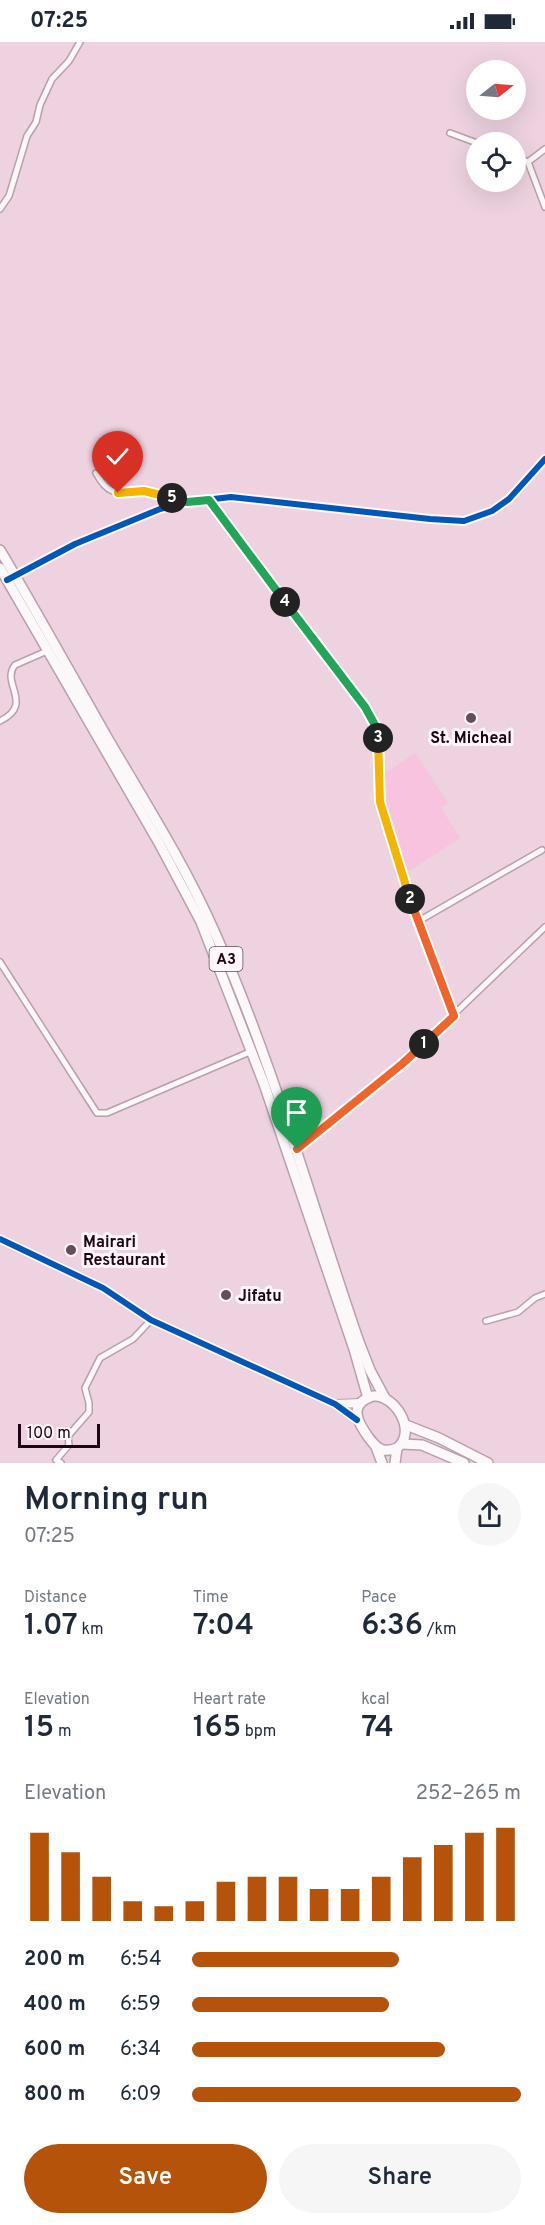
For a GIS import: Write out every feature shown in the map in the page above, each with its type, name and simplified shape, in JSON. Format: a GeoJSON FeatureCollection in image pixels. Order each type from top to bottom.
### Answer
{"type":"FeatureCollection","features":[{"type":"Feature","properties":{"kind":"highway","name":"A3"},"geometry":{"type":"LineString","coordinates":[[0,550],[11,578],[47,651],[70,681]]}},
{"type":"Feature","properties":{"kind":"highway","name":"A3"},"geometry":{"type":"LineString","coordinates":[[0,568],[11,578],[163,841],[257,1050],[297,1149],[372,1376],[385,1398],[406,1425]]}},
{"type":"Feature","properties":{"kind":"highway","name":"A3"},"geometry":{"type":"LineString","coordinates":[[257,1050],[354,1349],[365,1400],[357,1411],[357,1420]]}},
{"type":"Feature","properties":{"kind":"highway"},"geometry":{"type":"LineString","coordinates":[[365,1400],[378,1396],[385,1398]]}},
{"type":"Feature","properties":{"kind":"highway"},"geometry":{"type":"LineString","coordinates":[[357,1420],[376,1447],[382,1463]]}},
{"type":"Feature","properties":{"kind":"highway"},"geometry":{"type":"LineString","coordinates":[[395,1463],[406,1434],[406,1425],[439,1438],[488,1463]]}},
{"type":"Feature","properties":{"kind":"highway"},"geometry":{"type":"LineString","coordinates":[[376,1447],[384,1450],[400,1446],[422,1445],[464,1463]]}},
{"type":"Feature","properties":{"kind":"street"},"geometry":{"type":"LineString","coordinates":[[0,209],[9,196],[27,136],[36,122],[40,105],[52,79],[69,61],[80,42]]}},
{"type":"Feature","properties":{"kind":"street"},"geometry":{"type":"LineString","coordinates":[[450,133],[466,139]]}},
{"type":"Feature","properties":{"kind":"street"},"geometry":{"type":"LineString","coordinates":[[545,149],[528,162],[545,207]]}},
{"type":"Feature","properties":{"kind":"street"},"geometry":{"type":"LineString","coordinates":[[11,578],[75,544],[160,509],[187,502],[231,497],[464,521],[492,510],[508,499],[545,459]]}},
{"type":"Feature","properties":{"kind":"street"},"geometry":{"type":"LineString","coordinates":[[96,472],[101,482],[118,493],[148,492],[187,502]]}},
{"type":"Feature","properties":{"kind":"street"},"geometry":{"type":"LineString","coordinates":[[209,500],[365,707],[375,725],[379,742],[380,802],[417,922],[454,1016]]}},
{"type":"Feature","properties":{"kind":"street"},"geometry":{"type":"LineString","coordinates":[[0,721],[9,717],[15,708],[15,695],[10,677],[12,668],[47,651]]}},
{"type":"Feature","properties":{"kind":"street"},"geometry":{"type":"LineString","coordinates":[[417,922],[542,850]]}},
{"type":"Feature","properties":{"kind":"street"},"geometry":{"type":"LineString","coordinates":[[297,1149],[402,1064],[545,927]]}},
{"type":"Feature","properties":{"kind":"street"},"geometry":{"type":"LineString","coordinates":[[0,962],[97,1113],[107,1113],[257,1050]]}},
{"type":"Feature","properties":{"kind":"street"},"geometry":{"type":"LineString","coordinates":[[0,1239],[103,1288],[150,1320],[334,1404],[357,1420]]}},
{"type":"Feature","properties":{"kind":"street"},"geometry":{"type":"LineString","coordinates":[[486,1321],[518,1312],[535,1298],[545,1294]]}},
{"type":"Feature","properties":{"kind":"street"},"geometry":{"type":"LineString","coordinates":[[62,1463],[56,1460],[69,1445],[68,1436],[88,1412],[89,1403],[85,1388],[95,1365],[100,1358],[133,1339],[150,1320]]}},
{"type":"Feature","properties":{"kind":"street"},"geometry":{"type":"LineString","coordinates":[[334,1404],[365,1400]]}},
{"type":"Feature","properties":{"kind":"shaded area"},"geometry":{"type":"Polygon","coordinates":[[[415,753],[448,803],[441,808],[460,838],[406,873],[382,799],[382,775],[415,753]]]}},
{"type":"Feature","properties":{"kind":"cycle path"},"geometry":{"type":"LineString","coordinates":[[7,580],[75,544],[160,509],[187,502],[231,497],[464,521],[492,511],[509,499],[545,459]]}},
{"type":"Feature","properties":{"kind":"cycle path"},"geometry":{"type":"LineString","coordinates":[[209,500],[365,707],[375,725],[379,742],[380,802],[417,922],[454,1016]]}},
{"type":"Feature","properties":{"kind":"cycle path"},"geometry":{"type":"LineString","coordinates":[[0,1239],[103,1288],[151,1320],[335,1404],[357,1420]]}},
{"type":"Feature","properties":{"kind":"place","name":"St. Micheal"},"geometry":{"type":"Point","coordinates":[471,718]}},
{"type":"Feature","properties":{"kind":"place","name":"Mairari Restaurant"},"geometry":{"type":"Point","coordinates":[71,1250]}},
{"type":"Feature","properties":{"kind":"place","name":"Jifatu"},"geometry":{"type":"Point","coordinates":[226,1295]}},
{"type":"Feature","properties":{"kind":"route"},"geometry":{"type":"LineString","coordinates":[[118,493],[144,491],[187,502],[209,500],[335,666],[365,707],[375,725],[379,742],[380,802],[417,922],[454,1016],[402,1064],[297,1149]]}}]}
